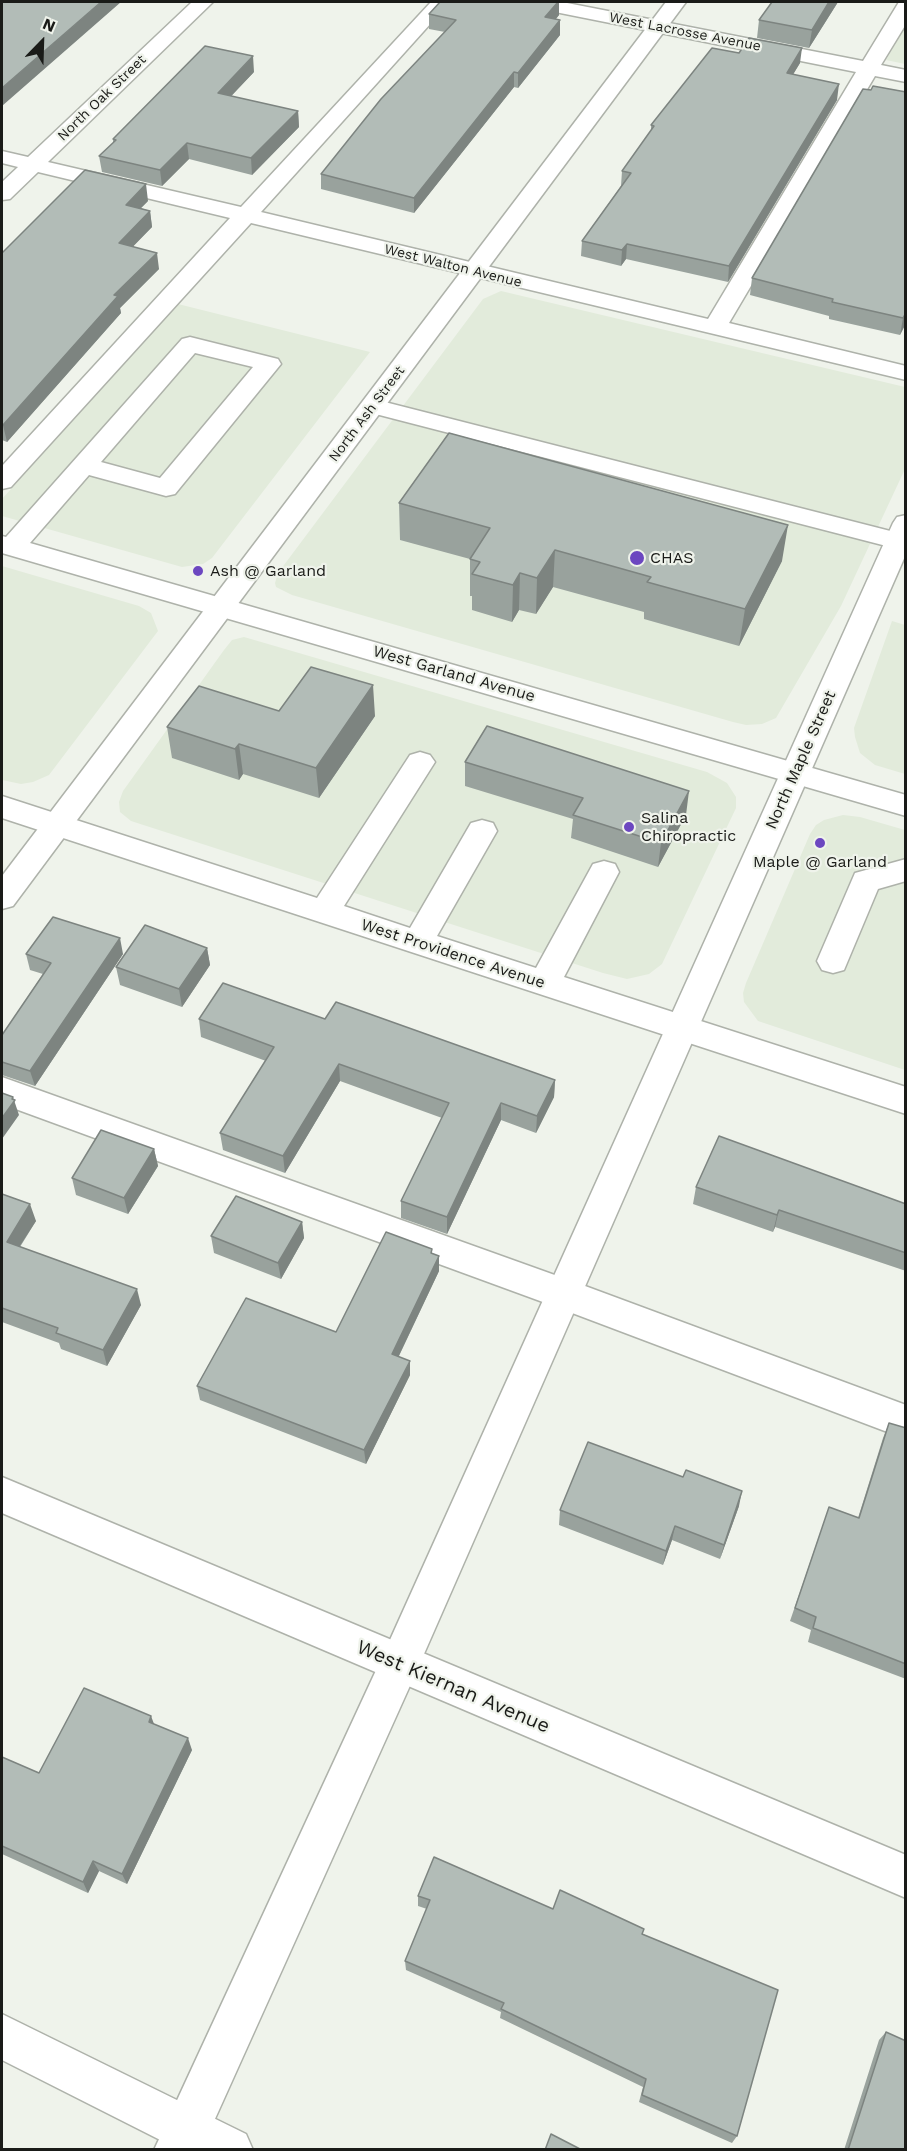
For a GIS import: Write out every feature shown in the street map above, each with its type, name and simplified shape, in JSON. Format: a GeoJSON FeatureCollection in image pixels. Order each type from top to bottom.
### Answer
{"type":"FeatureCollection","features":[{"type":"Feature","properties":{"kind":"street","name":"North Oak Street"},"geometry":{"type":"LineString","coordinates":[[2,194],[203,2]]}},
{"type":"Feature","properties":{"kind":"street"},"geometry":{"type":"LineString","coordinates":[[2,481],[441,2]]}},
{"type":"Feature","properties":{"kind":"street","name":"West Lacrosse Avenue"},"geometry":{"type":"LineString","coordinates":[[535,2],[906,76]]}},
{"type":"Feature","properties":{"kind":"street","name":"North Ash Street"},"geometry":{"type":"LineString","coordinates":[[2,898],[676,2]]}},
{"type":"Feature","properties":{"kind":"street"},"geometry":{"type":"LineString","coordinates":[[714,328],[906,6]]}},
{"type":"Feature","properties":{"kind":"street","name":"West Walton Avenue"},"geometry":{"type":"LineString","coordinates":[[2,157],[906,373]]}},
{"type":"Feature","properties":{"kind":"street"},"geometry":{"type":"LineString","coordinates":[[7,545],[84,465],[190,344],[269,364],[166,488],[84,465]]}},
{"type":"Feature","properties":{"kind":"street"},"geometry":{"type":"LineString","coordinates":[[373,406],[902,532]]}},
{"type":"Feature","properties":{"kind":"street","name":"North Maple Street"},"geometry":{"type":"LineString","coordinates":[[182,2139],[399,1665],[902,532]]}},
{"type":"Feature","properties":{"kind":"street","name":"West Garland Avenue"},"geometry":{"type":"LineString","coordinates":[[7,545],[906,806]]}},
{"type":"Feature","properties":{"kind":"street"},"geometry":{"type":"LineString","coordinates":[[324,912],[420,762]]}},
{"type":"Feature","properties":{"kind":"street","name":"West Providence Avenue"},"geometry":{"type":"LineString","coordinates":[[2,807],[906,1101]]}},
{"type":"Feature","properties":{"kind":"street"},"geometry":{"type":"LineString","coordinates":[[417,943],[482,831]]}},
{"type":"Feature","properties":{"kind":"street"},"geometry":{"type":"LineString","coordinates":[[833,961],[866,880],[906,870]]}},
{"type":"Feature","properties":{"kind":"street"},"geometry":{"type":"LineString","coordinates":[[544,984],[604,872]]}},
{"type":"Feature","properties":{"kind":"street"},"geometry":{"type":"LineString","coordinates":[[2,1090],[564,1294],[906,1422]]}},
{"type":"Feature","properties":{"kind":"street","name":"West Kiernan Avenue"},"geometry":{"type":"LineString","coordinates":[[2,1495],[399,1665],[906,1877]]}},
{"type":"Feature","properties":{"kind":"street"},"geometry":{"type":"LineString","coordinates":[[2,2036],[182,2139],[230,2150]]}},
{"type":"Feature","properties":{"kind":"shaded area"},"geometry":{"type":"Polygon","coordinates":[[[905,27],[905,64],[886,60],[905,27]]]}},
{"type":"Feature","properties":{"kind":"shaded area"},"geometry":{"type":"Polygon","coordinates":[[[501,291],[905,387],[905,469],[841,606],[776,718],[762,724],[746,725],[733,722],[292,595],[276,587],[278,573],[483,299],[501,291]]]}},
{"type":"Feature","properties":{"kind":"shaded area"},"geometry":{"type":"Polygon","coordinates":[[[178,304],[370,352],[212,558],[203,564],[182,567],[2,516],[2,499],[178,304]]]}},
{"type":"Feature","properties":{"kind":"shaded area"},"geometry":{"type":"Polygon","coordinates":[[[2,566],[139,606],[151,613],[158,631],[49,775],[21,784],[2,780],[2,566]]]}},
{"type":"Feature","properties":{"kind":"shaded area"},"geometry":{"type":"Polygon","coordinates":[[[892,621],[905,625],[905,774],[875,765],[860,753],[854,728],[892,621]]]}},
{"type":"Feature","properties":{"kind":"shaded area"},"geometry":{"type":"Polygon","coordinates":[[[244,637],[707,772],[727,783],[736,797],[736,808],[662,964],[649,974],[627,979],[603,973],[131,821],[120,812],[119,802],[123,791],[224,650],[232,640],[244,637]]]}},
{"type":"Feature","properties":{"kind":"shaded area"},"geometry":{"type":"Polygon","coordinates":[[[843,815],[860,817],[905,830],[905,1070],[758,1021],[744,1002],[743,993],[746,983],[810,834],[816,825],[824,820],[843,815]]]}},
{"type":"Feature","properties":{"kind":"building"},"geometry":{"type":"Polygon","coordinates":[[[2,2],[101,2],[2,88],[2,2]]]}},
{"type":"Feature","properties":{"kind":"building"},"geometry":{"type":"Polygon","coordinates":[[[440,2],[558,2],[545,17],[560,20],[518,73],[514,72],[414,198],[321,174],[381,99],[456,20],[429,14],[440,2]]]}},
{"type":"Feature","properties":{"kind":"building"},"geometry":{"type":"Polygon","coordinates":[[[772,2],[829,2],[812,30],[759,20],[772,2]]]}},
{"type":"Feature","properties":{"kind":"building"},"geometry":{"type":"Polygon","coordinates":[[[749,38],[802,48],[787,73],[839,84],[729,266],[627,244],[622,250],[582,241],[631,173],[622,171],[654,126],[651,125],[712,48],[739,53],[749,38]]]}},
{"type":"Feature","properties":{"kind":"building"},"geometry":{"type":"Polygon","coordinates":[[[205,46],[253,56],[218,93],[298,111],[251,158],[187,143],[160,170],[99,156],[116,140],[113,139],[205,46]]]}},
{"type":"Feature","properties":{"kind":"building"},"geometry":{"type":"Polygon","coordinates":[[[873,86],[906,92],[906,313],[903,318],[832,302],[833,299],[752,278],[863,89],[871,90],[873,86]]]}},
{"type":"Feature","properties":{"kind":"building"},"geometry":{"type":"Polygon","coordinates":[[[85,170],[146,184],[126,205],[150,211],[119,243],[157,253],[114,295],[118,296],[3,425],[2,253],[85,170]]]}},
{"type":"Feature","properties":{"kind":"building"},"geometry":{"type":"Polygon","coordinates":[[[449,433],[788,525],[745,609],[647,582],[651,577],[555,550],[537,578],[520,573],[513,585],[472,574],[480,562],[470,559],[490,528],[399,503],[449,433]]]}},
{"type":"Feature","properties":{"kind":"building"},"geometry":{"type":"Polygon","coordinates":[[[311,667],[373,685],[316,768],[239,744],[235,749],[167,727],[199,686],[279,711],[311,667]]]}},
{"type":"Feature","properties":{"kind":"building"},"geometry":{"type":"Polygon","coordinates":[[[487,726],[689,791],[661,843],[573,815],[583,798],[465,762],[487,726]]]}},
{"type":"Feature","properties":{"kind":"building"},"geometry":{"type":"Polygon","coordinates":[[[53,917],[120,938],[30,1071],[2,1062],[2,1035],[51,963],[26,954],[53,917]]]}},
{"type":"Feature","properties":{"kind":"building"},"geometry":{"type":"Polygon","coordinates":[[[145,925],[207,948],[179,989],[116,967],[145,925]]]}},
{"type":"Feature","properties":{"kind":"building"},"geometry":{"type":"Polygon","coordinates":[[[223,983],[325,1019],[336,1002],[555,1080],[537,1116],[501,1103],[447,1217],[401,1201],[449,1103],[339,1064],[283,1156],[220,1133],[274,1047],[199,1019],[223,983]]]}},
{"type":"Feature","properties":{"kind":"building"},"geometry":{"type":"Polygon","coordinates":[[[2,1093],[15,1100],[2,1118],[2,1093]]]}},
{"type":"Feature","properties":{"kind":"building"},"geometry":{"type":"Polygon","coordinates":[[[101,1130],[154,1149],[124,1198],[72,1178],[101,1130]]]}},
{"type":"Feature","properties":{"kind":"building"},"geometry":{"type":"Polygon","coordinates":[[[719,1136],[906,1204],[906,1253],[779,1210],[777,1215],[696,1187],[719,1136]]]}},
{"type":"Feature","properties":{"kind":"building"},"geometry":{"type":"Polygon","coordinates":[[[2,1194],[30,1204],[7,1242],[137,1289],[103,1350],[56,1333],[58,1328],[2,1308],[2,1194]]]}},
{"type":"Feature","properties":{"kind":"building"},"geometry":{"type":"Polygon","coordinates":[[[236,1196],[302,1222],[278,1263],[211,1236],[236,1196]]]}},
{"type":"Feature","properties":{"kind":"building"},"geometry":{"type":"Polygon","coordinates":[[[386,1232],[432,1249],[431,1253],[439,1256],[392,1354],[410,1361],[364,1450],[197,1386],[246,1298],[336,1332],[386,1232]]]}},
{"type":"Feature","properties":{"kind":"building"},"geometry":{"type":"Polygon","coordinates":[[[889,1423],[906,1428],[906,1664],[813,1628],[816,1617],[795,1608],[829,1507],[859,1518],[889,1423]]]}},
{"type":"Feature","properties":{"kind":"building"},"geometry":{"type":"Polygon","coordinates":[[[588,1442],[683,1477],[686,1470],[742,1491],[724,1545],[675,1526],[666,1551],[560,1510],[588,1442]]]}},
{"type":"Feature","properties":{"kind":"building"},"geometry":{"type":"Polygon","coordinates":[[[84,1688],[151,1716],[149,1722],[188,1738],[122,1874],[93,1861],[83,1882],[2,1846],[2,1757],[39,1773],[84,1688]]]}},
{"type":"Feature","properties":{"kind":"building"},"geometry":{"type":"Polygon","coordinates":[[[434,1857],[553,1909],[560,1890],[644,1929],[642,1934],[778,1990],[737,2136],[642,2095],[646,2079],[501,2009],[504,2003],[405,1961],[430,1900],[418,1896],[434,1857]]]}},
{"type":"Feature","properties":{"kind":"building"},"geometry":{"type":"Polygon","coordinates":[[[886,2032],[906,2041],[906,2150],[848,2150],[886,2032]]]}},
{"type":"Feature","properties":{"kind":"building"},"geometry":{"type":"Polygon","coordinates":[[[551,2134],[582,2150],[545,2150],[551,2134]]]}},
{"type":"Feature","properties":{"kind":"place","name":"CHAS"},"geometry":{"type":"Point","coordinates":[637,558]}},
{"type":"Feature","properties":{"kind":"place","name":"Ash @ Garland"},"geometry":{"type":"Point","coordinates":[198,571]}},
{"type":"Feature","properties":{"kind":"place","name":"Salina Chiropractic"},"geometry":{"type":"Point","coordinates":[629,827]}},
{"type":"Feature","properties":{"kind":"place","name":"Maple @ Garland"},"geometry":{"type":"Point","coordinates":[820,843]}}]}
